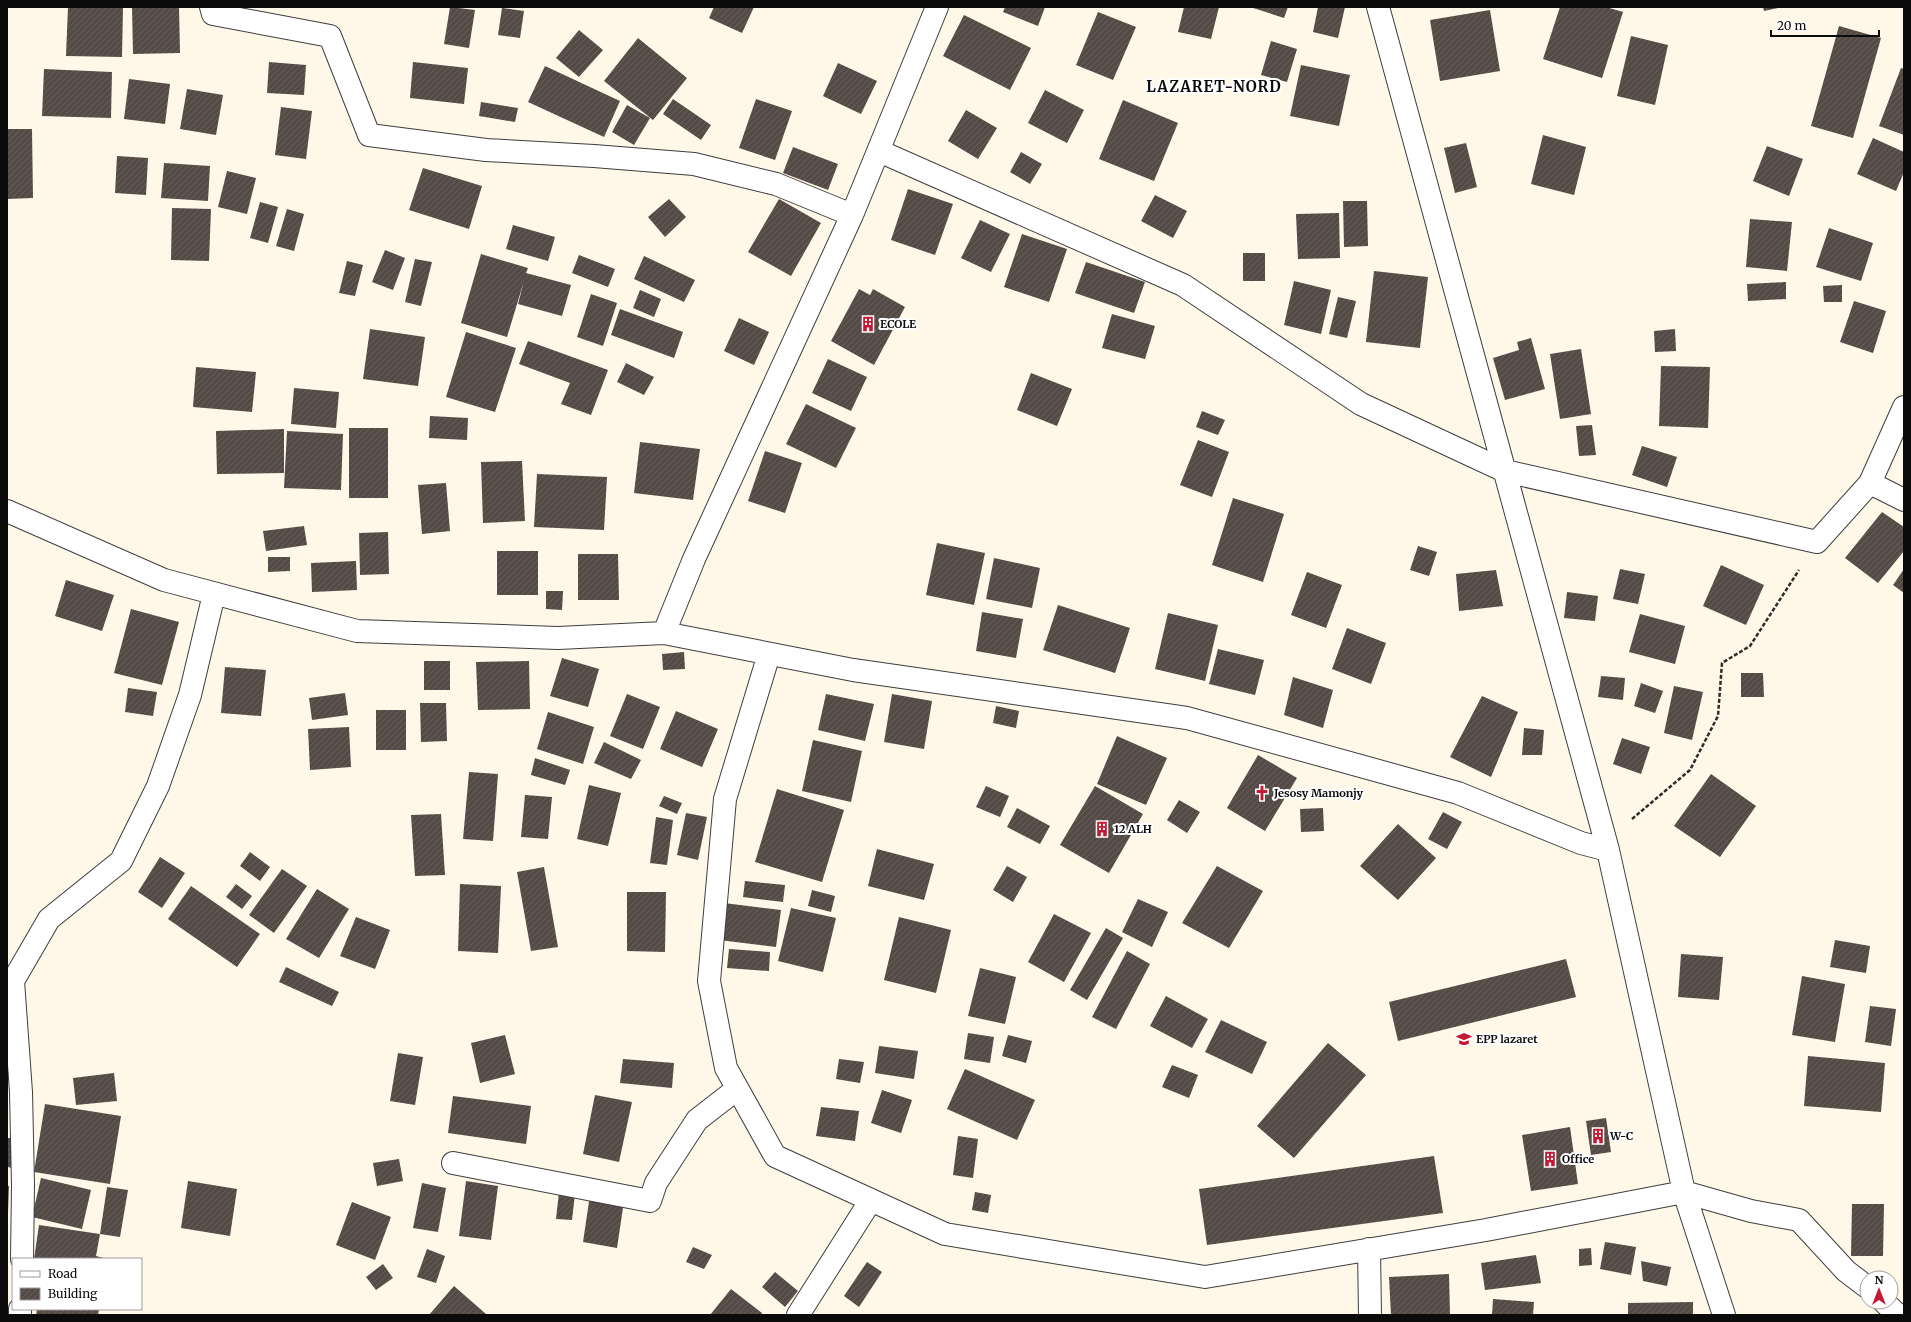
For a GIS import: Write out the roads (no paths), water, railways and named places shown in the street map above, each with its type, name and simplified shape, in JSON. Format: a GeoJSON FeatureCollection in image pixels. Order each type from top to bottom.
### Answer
{"type":"FeatureCollection","features":[{"type":"Feature","properties":{"kind":"street"},"geometry":{"type":"LineString","coordinates":[[211,7],[213,14],[330,36],[369,135],[486,150],[594,156],[694,164],[776,184],[852,215]]}},
{"type":"Feature","properties":{"kind":"street"},"geometry":{"type":"LineString","coordinates":[[664,633],[694,559],[880,151],[937,7]]}},
{"type":"Feature","properties":{"kind":"street"},"geometry":{"type":"LineString","coordinates":[[1378,7],[1608,850],[1684,1192],[1724,1315]]}},
{"type":"Feature","properties":{"kind":"street"},"geometry":{"type":"LineString","coordinates":[[880,151],[1183,285],[1361,404],[1505,471],[1817,542],[1870,483],[1904,408]]}},
{"type":"Feature","properties":{"kind":"street"},"geometry":{"type":"LineString","coordinates":[[1870,483],[1904,500]]}},
{"type":"Feature","properties":{"kind":"street"},"geometry":{"type":"LineString","coordinates":[[7,511],[164,580],[357,631],[558,638],[664,633],[861,672],[1187,718],[1458,793],[1581,844],[1608,850]]}},
{"type":"Feature","properties":{"kind":"street"},"geometry":{"type":"LineString","coordinates":[[22,1258],[23,1185],[21,1092],[13,981],[49,919],[121,862],[158,786],[190,695],[214,594]]}},
{"type":"Feature","properties":{"kind":"street"},"geometry":{"type":"LineString","coordinates":[[769,654],[725,799],[709,981],[726,1068],[775,1156],[946,1234],[1205,1277],[1486,1230],[1684,1192],[1751,1211],[1799,1220],[1846,1271],[1859,1281]]}},
{"type":"Feature","properties":{"kind":"street"},"geometry":{"type":"LineString","coordinates":[[454,1163],[650,1201],[656,1183],[697,1120],[738,1088]]}},
{"type":"Feature","properties":{"kind":"street"},"geometry":{"type":"LineString","coordinates":[[798,1315],[871,1200]]}},
{"type":"Feature","properties":{"kind":"street"},"geometry":{"type":"LineString","coordinates":[[1369,1249],[1370,1315]]}},
{"type":"Feature","properties":{"kind":"place","name":"ECOLE"},"geometry":{"type":"Point","coordinates":[868,324]}},
{"type":"Feature","properties":{"kind":"place","name":"Jesosy Mamonjy"},"geometry":{"type":"Point","coordinates":[1262,793]}},
{"type":"Feature","properties":{"kind":"place","name":"12 ALH"},"geometry":{"type":"Point","coordinates":[1102,829]}},
{"type":"Feature","properties":{"kind":"place","name":"EPP lazaret"},"geometry":{"type":"Point","coordinates":[1464,1039]}},
{"type":"Feature","properties":{"kind":"place","name":"W-C"},"geometry":{"type":"Point","coordinates":[1598,1136]}},
{"type":"Feature","properties":{"kind":"place","name":"Office"},"geometry":{"type":"Point","coordinates":[1550,1159]}},
{"type":"Feature","properties":{"kind":"district","name":"LAZARET-NORD"},"geometry":{"type":"Point","coordinates":[1214,86]}}]}
